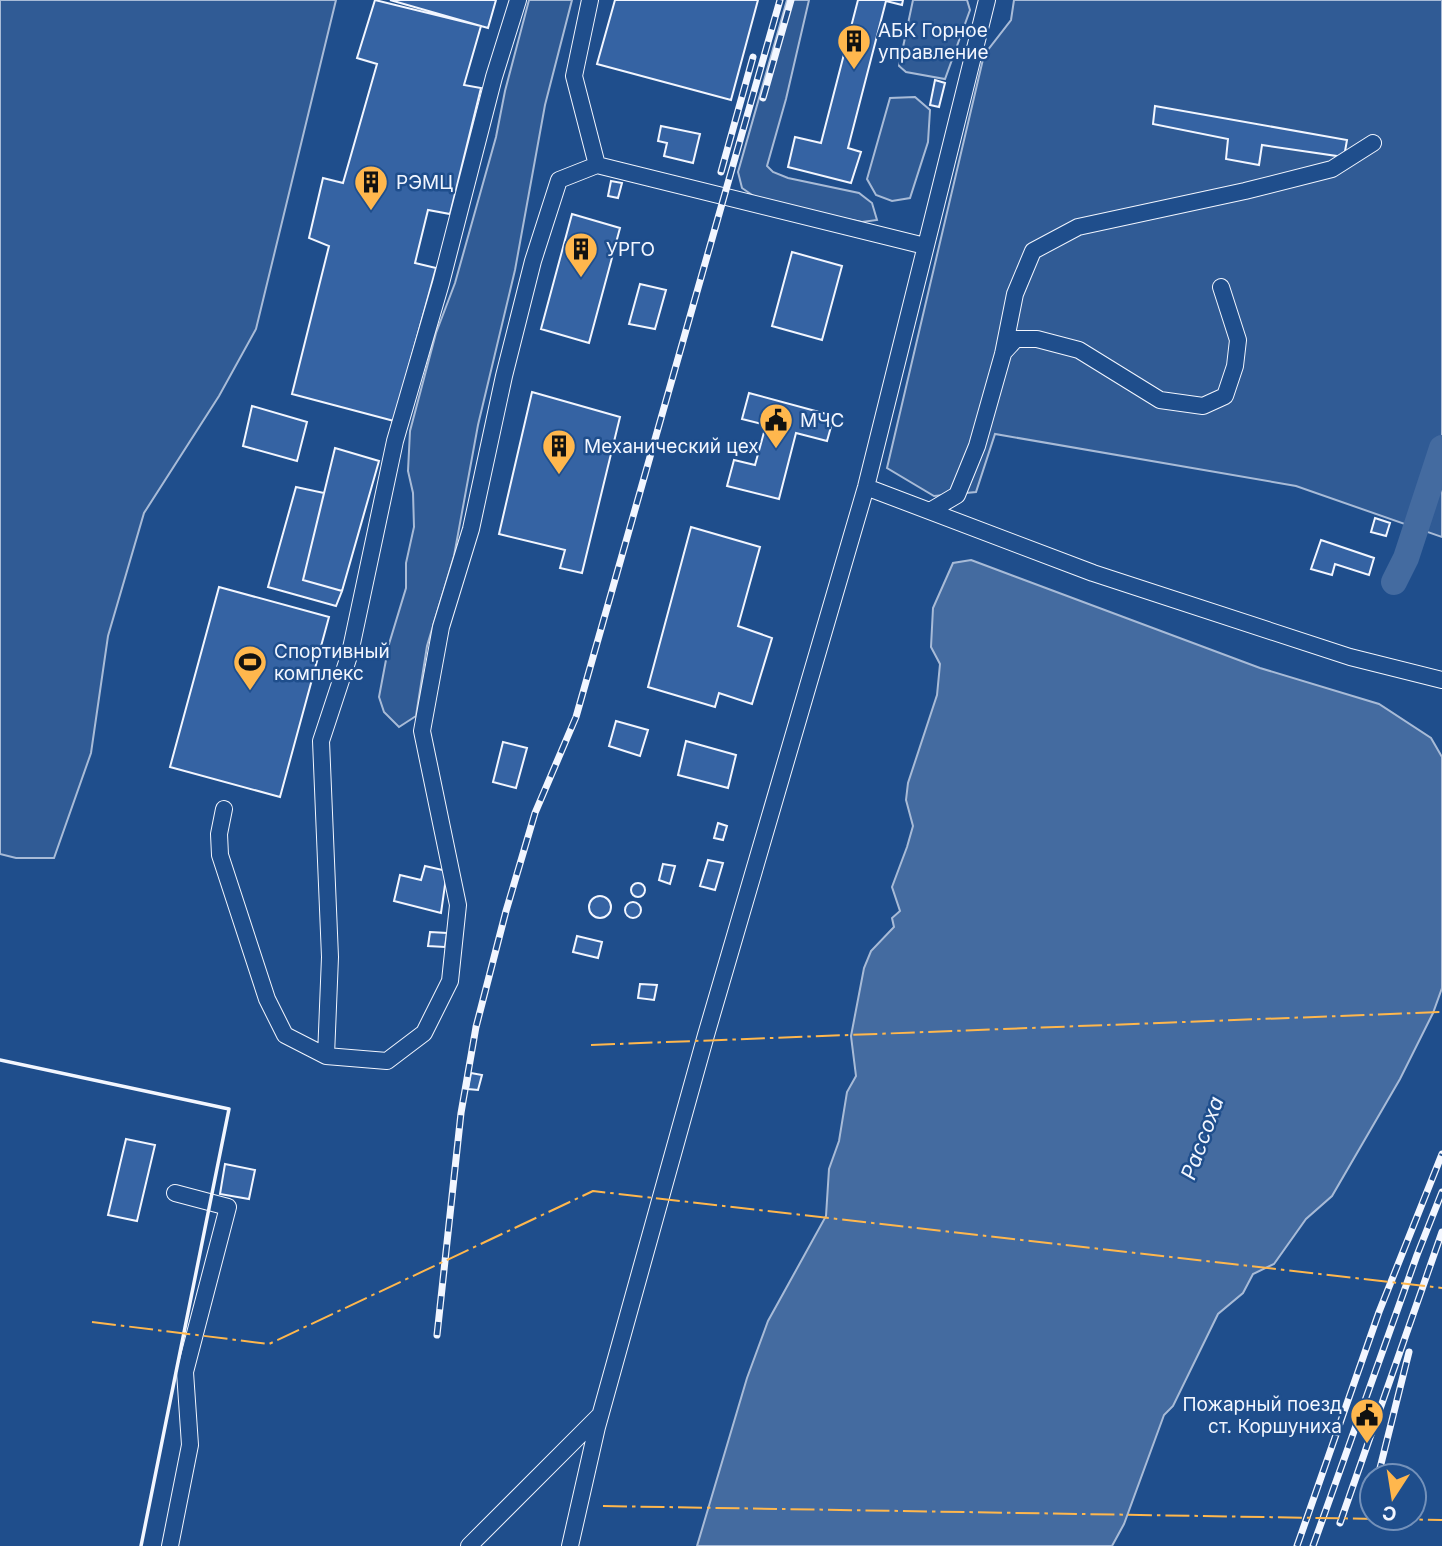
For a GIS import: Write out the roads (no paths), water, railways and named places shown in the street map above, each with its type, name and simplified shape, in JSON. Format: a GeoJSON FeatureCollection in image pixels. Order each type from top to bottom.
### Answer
{"type":"FeatureCollection","features":[{"type":"Feature","properties":{"kind":"street"},"geometry":{"type":"LineString","coordinates":[[326,1056],[330,957],[321,741],[350,653],[395,441],[441,284],[494,77],[518,0]]}},
{"type":"Feature","properties":{"kind":"street"},"geometry":{"type":"LineString","coordinates":[[590,0],[574,76],[597,165]]}},
{"type":"Feature","properties":{"kind":"street"},"geometry":{"type":"LineString","coordinates":[[570,1546],[601,1414],[710,1021],[866,487],[987,0]]}},
{"type":"Feature","properties":{"kind":"street"},"geometry":{"type":"LineString","coordinates":[[930,511],[957,495],[976,446],[1003,354],[1015,294],[1033,251],[1078,227],[1332,169],[1373,143]]}},
{"type":"Feature","properties":{"kind":"street"},"geometry":{"type":"LineString","coordinates":[[224,809],[219,834],[220,855],[267,999],[285,1035],[326,1056],[387,1061],[424,1033],[450,981],[457,905],[422,730],[441,627],[471,528],[504,376],[533,261],[559,180],[597,165],[925,246]]}},
{"type":"Feature","properties":{"kind":"street"},"geometry":{"type":"LineString","coordinates":[[1003,354],[1016,339],[1037,339],[1079,350],[1160,400],[1203,405],[1225,396],[1235,366],[1238,341],[1221,287]]}},
{"type":"Feature","properties":{"kind":"street"},"geometry":{"type":"LineString","coordinates":[[866,487],[1093,573],[1350,657],[1442,680]]}},
{"type":"Feature","properties":{"kind":"street"},"geometry":{"type":"LineString","coordinates":[[170,1546],[190,1445],[184,1373],[228,1207],[175,1193]]}},
{"type":"Feature","properties":{"kind":"street"},"geometry":{"type":"LineString","coordinates":[[470,1546],[601,1414]]}},
{"type":"Feature","properties":{"kind":"water","name":"Рассоха"},"geometry":{"type":"Polygon","coordinates":[[[971,560],[1260,668],[1379,704],[1431,738],[1442,757],[1442,988],[1433,1013],[1400,1079],[1332,1196],[1306,1219],[1274,1264],[1253,1274],[1243,1293],[1218,1314],[1173,1406],[1164,1415],[1124,1524],[1112,1546],[697,1546],[747,1378],[768,1321],[826,1216],[829,1169],[839,1141],[847,1092],[856,1076],[851,1036],[864,968],[871,951],[894,927],[892,918],[900,911],[892,887],[913,826],[906,800],[908,783],[937,695],[940,664],[931,647],[933,608],[953,563],[971,560]]]}},
{"type":"Feature","properties":{"kind":"waterway"},"geometry":{"type":"LineString","coordinates":[[1394,582],[1406,558],[1442,448]]}},
{"type":"Feature","properties":{"kind":"railway"},"geometry":{"type":"LineString","coordinates":[[437,1335],[461,1113],[476,1027],[535,813],[576,717],[780,0]]}},
{"type":"Feature","properties":{"kind":"railway"},"geometry":{"type":"LineString","coordinates":[[763,98],[791,0]]}},
{"type":"Feature","properties":{"kind":"railway"},"geometry":{"type":"LineString","coordinates":[[721,172],[753,57]]}},
{"type":"Feature","properties":{"kind":"railway"},"geometry":{"type":"LineString","coordinates":[[1297,1546],[1379,1312],[1442,1154]]}},
{"type":"Feature","properties":{"kind":"railway"},"geometry":{"type":"LineString","coordinates":[[1313,1546],[1442,1192]]}},
{"type":"Feature","properties":{"kind":"railway"},"geometry":{"type":"LineString","coordinates":[[1340,1523],[1442,1232]]}},
{"type":"Feature","properties":{"kind":"railway"},"geometry":{"type":"LineString","coordinates":[[1382,1462],[1409,1352]]}},
{"type":"Feature","properties":{"kind":"place","name":"АБК Горное управление"},"geometry":{"type":"Point","coordinates":[854,71]}},
{"type":"Feature","properties":{"kind":"place","name":"РЭМЦ"},"geometry":{"type":"Point","coordinates":[371,212]}},
{"type":"Feature","properties":{"kind":"place","name":"УРГО"},"geometry":{"type":"Point","coordinates":[581,279]}},
{"type":"Feature","properties":{"kind":"place","name":"МЧС"},"geometry":{"type":"Point","coordinates":[776,450]}},
{"type":"Feature","properties":{"kind":"place","name":"Механический цех"},"geometry":{"type":"Point","coordinates":[559,476]}},
{"type":"Feature","properties":{"kind":"place","name":"Спортивный комплекс"},"geometry":{"type":"Point","coordinates":[250,692]}},
{"type":"Feature","properties":{"kind":"place","name":"Пожарный поезд ст. Коршуниха"},"geometry":{"type":"Point","coordinates":[1367,1445]}}]}
